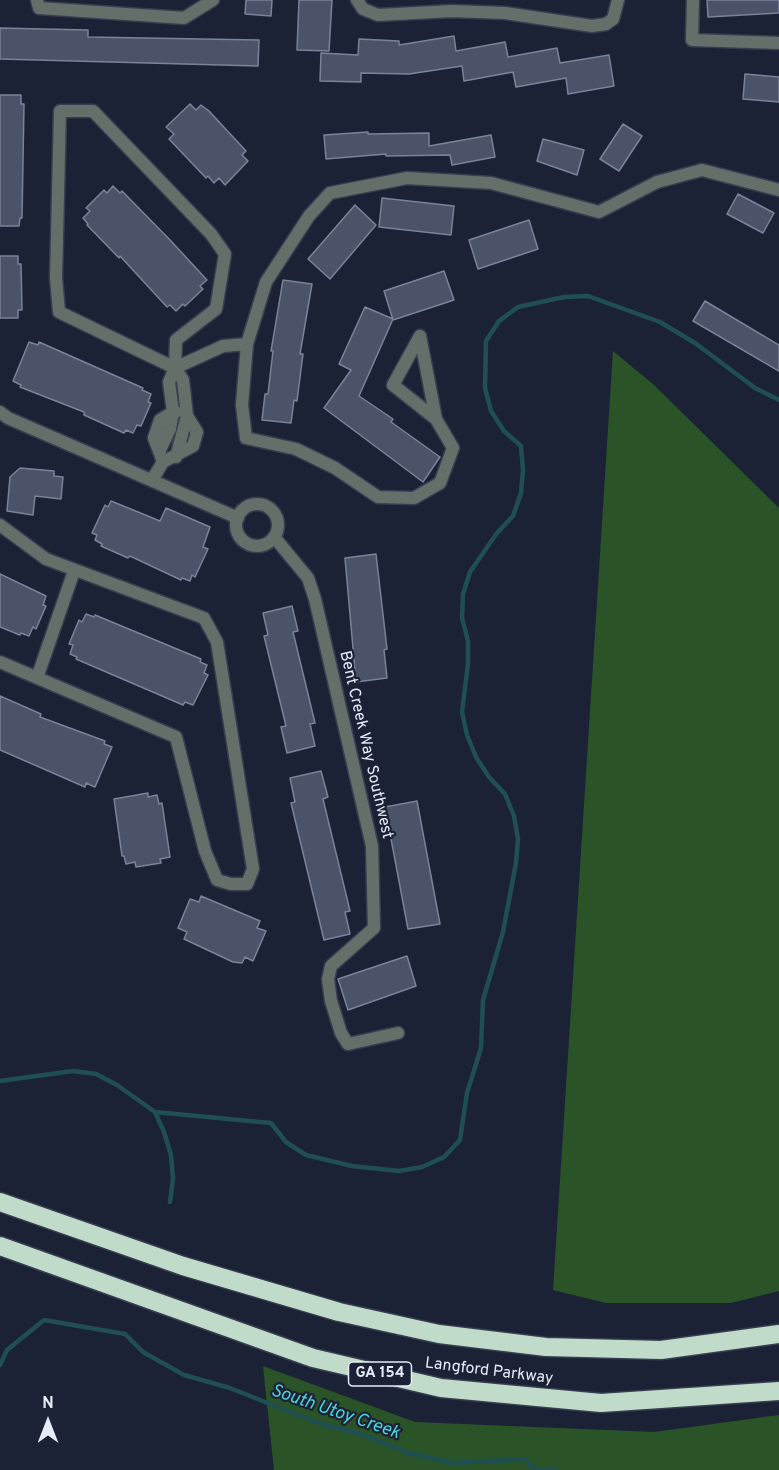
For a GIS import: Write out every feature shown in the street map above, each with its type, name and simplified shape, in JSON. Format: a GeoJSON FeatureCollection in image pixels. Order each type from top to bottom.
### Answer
{"type":"FeatureCollection","features":[{"type":"Feature","properties":{"kind":"highway","name":"Langford Parkway"},"geometry":{"type":"LineString","coordinates":[[0,1202],[183,1266],[339,1312],[439,1334],[546,1347],[661,1350],[779,1334]]}},
{"type":"Feature","properties":{"kind":"highway","name":"Langford Parkway"},"geometry":{"type":"LineString","coordinates":[[0,1246],[314,1358],[441,1388],[601,1403],[779,1391]]}},
{"type":"Feature","properties":{"kind":"street"},"geometry":{"type":"LineString","coordinates":[[37,0],[39,8],[184,18],[213,0]]}},
{"type":"Feature","properties":{"kind":"street"},"geometry":{"type":"LineString","coordinates":[[357,0],[363,9],[378,15],[452,11],[505,13],[592,26],[606,24],[613,19],[618,0]]}},
{"type":"Feature","properties":{"kind":"street"},"geometry":{"type":"LineString","coordinates":[[693,0],[692,40],[779,43]]}},
{"type":"Feature","properties":{"kind":"street"},"geometry":{"type":"LineString","coordinates":[[152,480],[162,456],[173,412],[169,382],[175,368],[176,340],[216,309],[225,254],[211,234],[93,111],[60,111],[56,278],[59,312],[175,368],[183,380],[187,414],[176,457],[162,456]]}},
{"type":"Feature","properties":{"kind":"street"},"geometry":{"type":"LineString","coordinates":[[436,419],[393,386],[420,336],[429,371],[436,419],[453,448],[440,483],[414,498],[378,496],[334,468],[296,449],[246,438],[242,405],[248,344],[266,282],[309,216],[330,193],[407,178],[490,183],[599,212],[657,182],[702,170],[779,190]]}},
{"type":"Feature","properties":{"kind":"street"},"geometry":{"type":"LineString","coordinates":[[175,368],[223,346],[248,344]]}},
{"type":"Feature","properties":{"kind":"street"},"geometry":{"type":"LineString","coordinates":[[0,412],[8,418],[238,518]]}},
{"type":"Feature","properties":{"kind":"street"},"geometry":{"type":"LineString","coordinates":[[173,412],[187,414]]}},
{"type":"Feature","properties":{"kind":"street"},"geometry":{"type":"LineString","coordinates":[[252,505],[267,506],[278,519],[275,538],[262,546],[252,546],[243,541],[237,532],[238,518],[246,508],[252,505]]}},
{"type":"Feature","properties":{"kind":"street"},"geometry":{"type":"LineString","coordinates":[[0,525],[46,559],[204,618],[217,642],[253,869],[247,884],[231,884],[217,880],[205,851],[176,737],[0,662]]}},
{"type":"Feature","properties":{"kind":"street","name":"Bent Creek Way Southwest"},"geometry":{"type":"LineString","coordinates":[[275,538],[308,578],[315,599],[372,846],[374,928],[331,966],[328,979],[332,1001],[341,1033],[348,1044],[398,1033]]}},
{"type":"Feature","properties":{"kind":"street"},"geometry":{"type":"LineString","coordinates":[[37,678],[74,571]]}},
{"type":"Feature","properties":{"kind":"green space"},"geometry":{"type":"Polygon","coordinates":[[[613,351],[654,385],[779,508],[779,1291],[731,1303],[606,1303],[553,1290],[613,351]]]}},
{"type":"Feature","properties":{"kind":"green space"},"geometry":{"type":"Polygon","coordinates":[[[263,1366],[415,1422],[654,1432],[779,1415],[779,1470],[274,1470],[263,1366]]]}},
{"type":"Feature","properties":{"kind":"building"},"geometry":{"type":"Polygon","coordinates":[[[246,0],[272,0],[271,16],[245,14],[246,0]]]}},
{"type":"Feature","properties":{"kind":"building"},"geometry":{"type":"Polygon","coordinates":[[[299,0],[332,0],[329,51],[297,50],[299,0]]]}},
{"type":"Feature","properties":{"kind":"building"},"geometry":{"type":"Polygon","coordinates":[[[707,0],[779,0],[779,13],[708,17],[707,0]]]}},
{"type":"Feature","properties":{"kind":"building"},"geometry":{"type":"Polygon","coordinates":[[[0,28],[88,30],[88,37],[259,40],[258,66],[0,59],[0,28]]]}},
{"type":"Feature","properties":{"kind":"building"},"geometry":{"type":"Polygon","coordinates":[[[454,36],[456,51],[505,42],[508,57],[557,48],[560,63],[609,55],[614,86],[568,94],[566,78],[516,87],[513,72],[464,81],[462,66],[409,74],[361,73],[361,82],[320,81],[321,53],[358,55],[359,39],[399,41],[399,45],[454,36]]]}},
{"type":"Feature","properties":{"kind":"building"},"geometry":{"type":"Polygon","coordinates":[[[745,74],[779,77],[779,102],[743,99],[745,74]]]}},
{"type":"Feature","properties":{"kind":"building"},"geometry":{"type":"Polygon","coordinates":[[[0,95],[21,95],[21,104],[24,104],[22,218],[20,218],[19,226],[0,226],[0,95]]]}},
{"type":"Feature","properties":{"kind":"building"},"geometry":{"type":"Polygon","coordinates":[[[190,104],[196,110],[201,105],[209,111],[246,151],[242,155],[248,161],[225,185],[219,178],[214,183],[208,176],[206,178],[169,139],[174,134],[166,127],[190,104]]]}},
{"type":"Feature","properties":{"kind":"building"},"geometry":{"type":"Polygon","coordinates":[[[623,124],[642,136],[619,171],[600,159],[623,124]]]}},
{"type":"Feature","properties":{"kind":"building"},"geometry":{"type":"Polygon","coordinates":[[[368,132],[368,134],[429,133],[429,146],[491,135],[495,157],[452,165],[450,155],[386,156],[386,154],[326,159],[324,135],[368,132]]]}},
{"type":"Feature","properties":{"kind":"building"},"geometry":{"type":"Polygon","coordinates":[[[543,139],[584,150],[577,175],[537,161],[543,139]]]}},
{"type":"Feature","properties":{"kind":"building"},"geometry":{"type":"Polygon","coordinates":[[[113,186],[120,193],[122,191],[207,280],[200,286],[203,289],[185,306],[183,304],[176,311],[170,305],[167,307],[120,256],[119,258],[87,225],[83,218],[90,211],[86,208],[104,190],[107,193],[113,186]]]}},
{"type":"Feature","properties":{"kind":"building"},"geometry":{"type":"Polygon","coordinates":[[[738,194],[774,213],[763,233],[727,214],[738,194]]]}},
{"type":"Feature","properties":{"kind":"building"},"geometry":{"type":"Polygon","coordinates":[[[382,198],[454,206],[451,235],[379,227],[382,198]]]}},
{"type":"Feature","properties":{"kind":"building"},"geometry":{"type":"Polygon","coordinates":[[[355,205],[376,225],[330,279],[308,259],[355,205]]]}},
{"type":"Feature","properties":{"kind":"building"},"geometry":{"type":"Polygon","coordinates":[[[529,220],[538,249],[478,269],[469,240],[529,220]]]}},
{"type":"Feature","properties":{"kind":"building"},"geometry":{"type":"Polygon","coordinates":[[[0,256],[18,256],[18,264],[21,264],[22,310],[18,310],[18,318],[0,318],[0,256]]]}},
{"type":"Feature","properties":{"kind":"building"},"geometry":{"type":"Polygon","coordinates":[[[444,271],[454,300],[393,320],[384,291],[444,271]]]}},
{"type":"Feature","properties":{"kind":"building"},"geometry":{"type":"Polygon","coordinates":[[[283,280],[312,284],[300,354],[303,354],[297,401],[294,400],[291,423],[262,420],[265,394],[268,394],[273,351],[271,351],[283,280]]]}},
{"type":"Feature","properties":{"kind":"building"},"geometry":{"type":"Polygon","coordinates":[[[705,301],[779,345],[779,371],[693,321],[705,301]]]}},
{"type":"Feature","properties":{"kind":"building"},"geometry":{"type":"Polygon","coordinates":[[[365,307],[393,319],[359,396],[393,419],[391,422],[440,457],[423,482],[324,408],[351,370],[339,364],[365,307]]]}},
{"type":"Feature","properties":{"kind":"building"},"geometry":{"type":"Polygon","coordinates":[[[29,342],[38,345],[39,342],[143,388],[142,390],[151,394],[148,402],[151,403],[141,426],[137,425],[133,433],[126,430],[124,433],[84,415],[84,412],[20,387],[21,385],[13,381],[29,342]]]}},
{"type":"Feature","properties":{"kind":"building"},"geometry":{"type":"Polygon","coordinates":[[[20,468],[54,471],[54,476],[63,477],[61,499],[35,496],[33,515],[7,511],[10,477],[20,468]]]}},
{"type":"Feature","properties":{"kind":"building"},"geometry":{"type":"Polygon","coordinates":[[[111,501],[160,521],[166,508],[210,527],[203,547],[208,549],[195,577],[192,575],[190,581],[182,578],[181,580],[130,556],[128,558],[101,546],[102,544],[95,540],[97,535],[92,533],[105,505],[108,507],[111,501]]]}},
{"type":"Feature","properties":{"kind":"building"},"geometry":{"type":"Polygon","coordinates":[[[376,554],[387,649],[384,650],[387,678],[356,682],[345,558],[376,554]]]}},
{"type":"Feature","properties":{"kind":"building"},"geometry":{"type":"Polygon","coordinates":[[[0,574],[46,596],[43,605],[46,606],[36,629],[33,627],[29,636],[0,627],[0,574]]]}},
{"type":"Feature","properties":{"kind":"building"},"geometry":{"type":"Polygon","coordinates":[[[292,606],[298,631],[293,632],[315,723],[310,724],[315,746],[287,753],[281,727],[286,726],[264,636],[268,635],[263,613],[292,606]]]}},
{"type":"Feature","properties":{"kind":"building"},"geometry":{"type":"Polygon","coordinates":[[[86,614],[94,617],[95,615],[201,659],[200,662],[207,665],[204,673],[208,675],[193,705],[185,702],[183,705],[76,659],[77,657],[70,654],[73,645],[69,644],[79,620],[82,622],[86,614]]]}},
{"type":"Feature","properties":{"kind":"building"},"geometry":{"type":"Polygon","coordinates":[[[0,696],[41,714],[40,717],[105,741],[104,744],[112,747],[95,787],[86,783],[85,787],[0,750],[0,696]]]}},
{"type":"Feature","properties":{"kind":"building"},"geometry":{"type":"Polygon","coordinates":[[[321,771],[328,797],[323,799],[350,911],[345,912],[350,934],[324,940],[291,803],[295,802],[290,778],[321,771]]]}},
{"type":"Feature","properties":{"kind":"building"},"geometry":{"type":"Polygon","coordinates":[[[148,793],[148,797],[157,795],[159,804],[162,803],[170,857],[160,859],[161,863],[136,867],[135,862],[126,864],[122,856],[114,799],[148,793]]]}},
{"type":"Feature","properties":{"kind":"building"},"geometry":{"type":"Polygon","coordinates":[[[417,801],[440,924],[408,929],[385,807],[417,801]]]}},
{"type":"Feature","properties":{"kind":"building"},"geometry":{"type":"Polygon","coordinates":[[[201,896],[260,921],[257,928],[266,931],[253,961],[245,957],[242,963],[233,962],[184,939],[187,932],[178,928],[190,899],[199,902],[201,896]]]}},
{"type":"Feature","properties":{"kind":"building"},"geometry":{"type":"Polygon","coordinates":[[[407,956],[416,986],[348,1010],[338,979],[407,956]]]}},
{"type":"Feature","properties":{"kind":"waterway"},"geometry":{"type":"LineString","coordinates":[[155,1112],[271,1123],[286,1142],[306,1155],[352,1166],[399,1171],[422,1167],[444,1157],[460,1140],[467,1093],[481,1048],[483,1000],[503,932],[516,863],[518,839],[514,816],[505,794],[489,777],[476,757],[467,735],[462,712],[468,664],[468,641],[462,618],[463,594],[470,572],[497,533],[513,516],[521,493],[523,470],[521,446],[504,431],[491,411],[485,388],[486,341],[499,321],[518,307],[564,297],[588,296],[660,322],[695,343],[755,388],[779,400]]}},
{"type":"Feature","properties":{"kind":"waterway","name":"South Utoy Creek"},"geometry":{"type":"LineString","coordinates":[[0,1081],[73,1071],[96,1074],[117,1085],[155,1112],[171,1155],[173,1179],[170,1202]]}},
{"type":"Feature","properties":{"kind":"waterway"},"geometry":{"type":"LineString","coordinates":[[0,1365],[7,1350],[44,1320],[125,1334]]}},
{"type":"Feature","properties":{"kind":"waterway","name":"South Utoy Creek"},"geometry":{"type":"LineString","coordinates":[[125,1334],[143,1352],[184,1375],[230,1388],[318,1423],[364,1435],[408,1453],[454,1463],[525,1459],[535,1469],[555,1470]]}}]}
